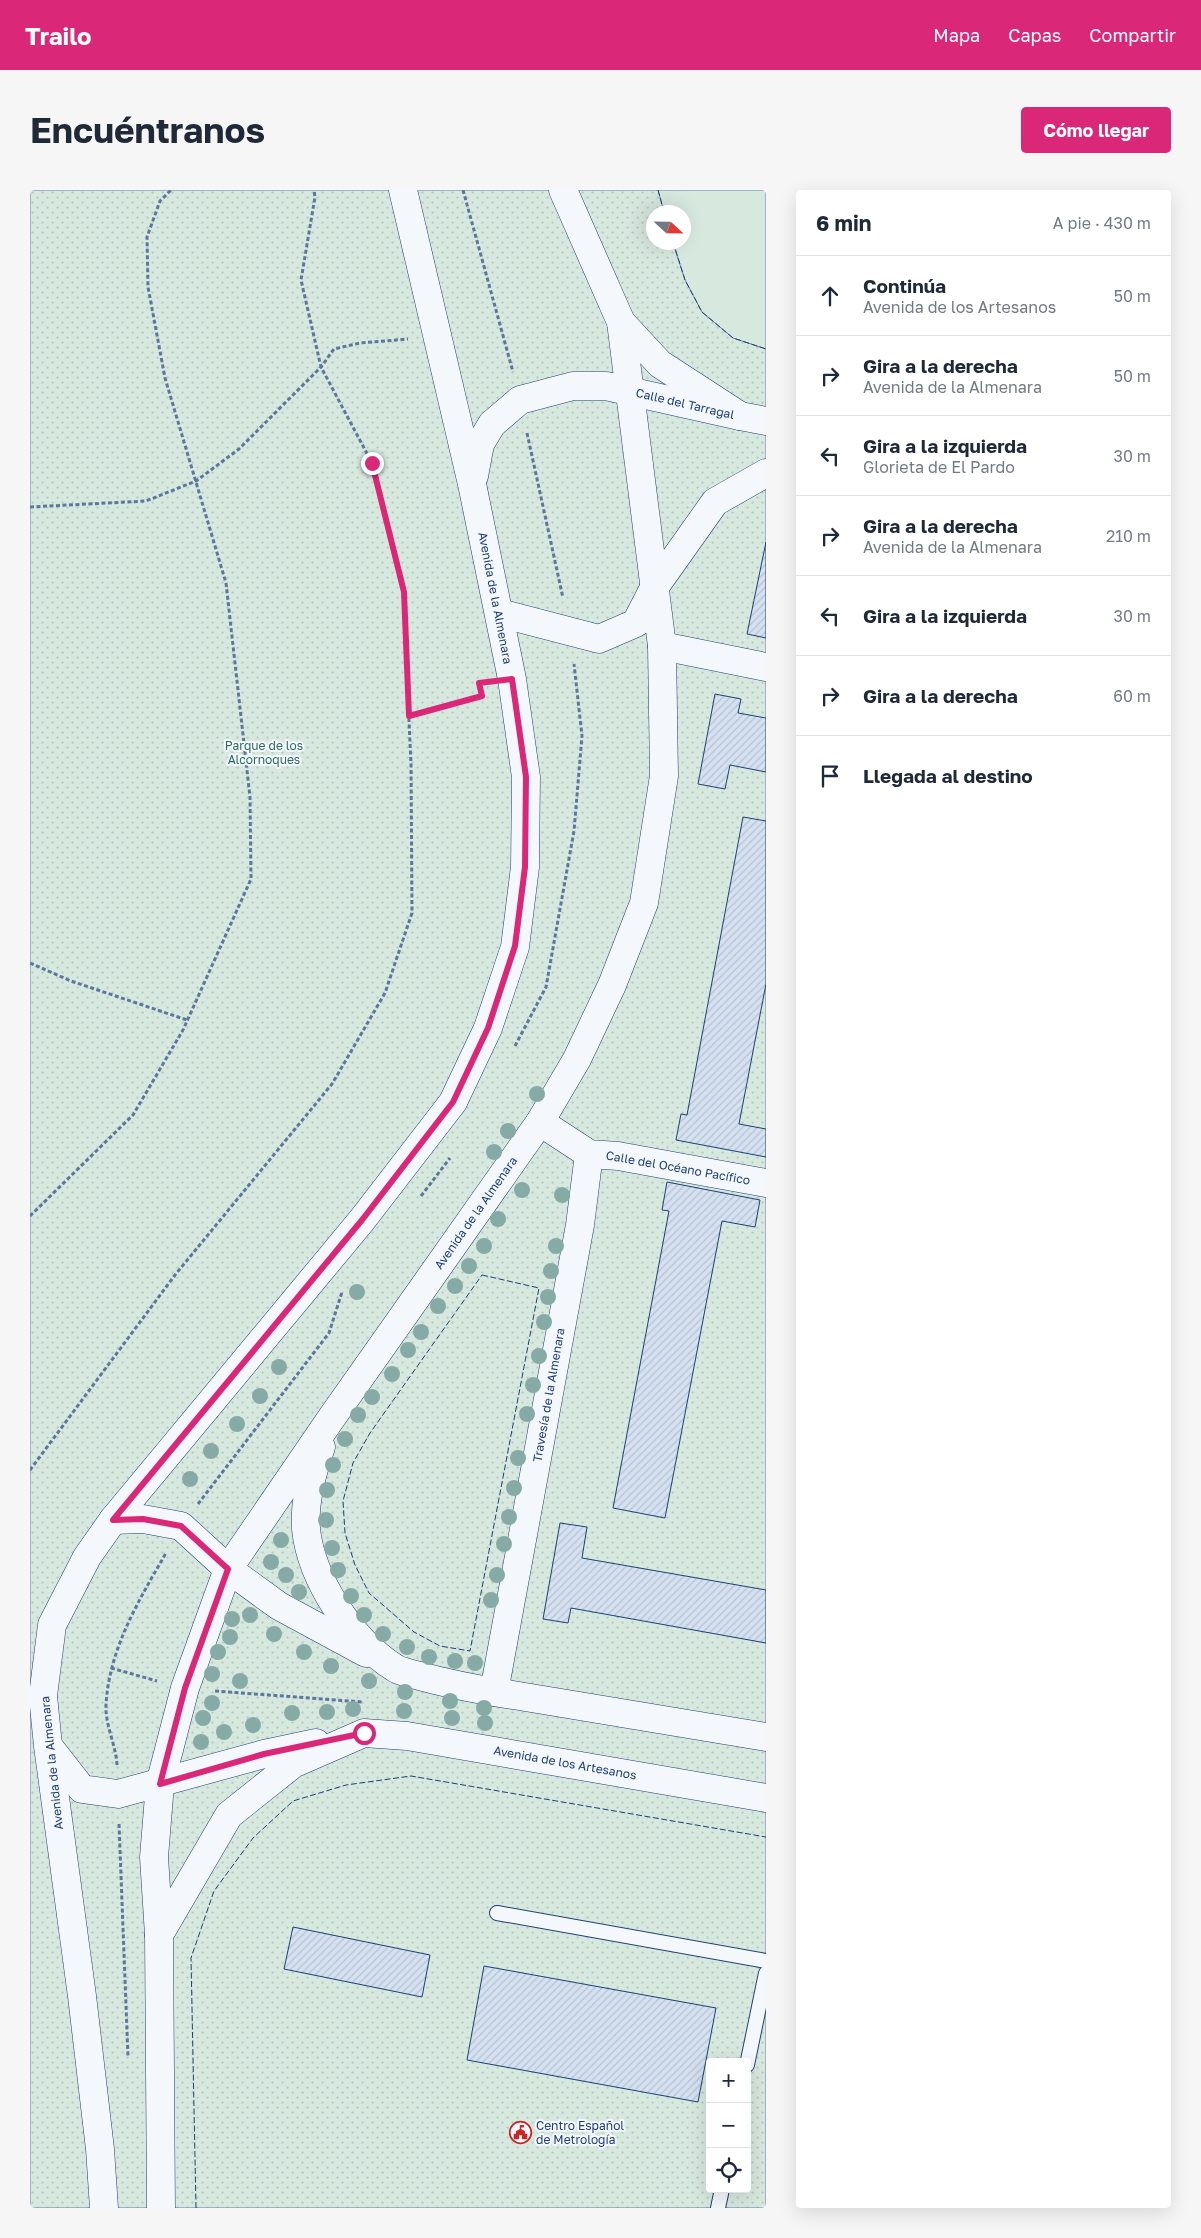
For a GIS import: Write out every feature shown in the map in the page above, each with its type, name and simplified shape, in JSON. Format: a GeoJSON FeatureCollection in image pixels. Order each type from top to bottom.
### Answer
{"type":"FeatureCollection","features":[{"type":"Feature","properties":{"kind":"street","name":"Avenida de la Almenara"},"geometry":{"type":"LineString","coordinates":[[104,2208],[100,2150],[82,1996],[43,1696],[52,1625],[87,1557],[113,1520],[362,1220],[453,1102],[484,1036],[515,946],[525,867],[526,777],[512,679],[472,484],[403,190]]}},
{"type":"Feature","properties":{"kind":"street","name":"Avenida de la Almenara"},"geometry":{"type":"LineString","coordinates":[[161,2208],[159,1935],[154,1857],[160,1784],[185,1688],[228,1569],[330,1420],[540,1122],[577,1060],[612,985],[644,903],[664,776],[662,646],[621,322],[563,190]]}},
{"type":"Feature","properties":{"kind":"street","name":"Calle del Tarragal"},"geometry":{"type":"LineString","coordinates":[[621,322],[660,364],[753,419]]}},
{"type":"Feature","properties":{"kind":"street","name":"Calle del Tarragal"},"geometry":{"type":"LineString","coordinates":[[472,484],[480,444],[492,424],[520,400],[573,386],[606,386],[753,419]]}},
{"type":"Feature","properties":{"kind":"street"},"geometry":{"type":"LineString","coordinates":[[499,613],[599,639],[636,623],[654,588],[715,502],[766,473]]}},
{"type":"Feature","properties":{"kind":"street"},"geometry":{"type":"LineString","coordinates":[[662,646],[766,667]]}},
{"type":"Feature","properties":{"kind":"street"},"geometry":{"type":"LineString","coordinates":[[540,1122],[589,1154]]}},
{"type":"Feature","properties":{"kind":"street","name":"Calle del Océano Pacífico"},"geometry":{"type":"LineString","coordinates":[[589,1154],[618,1156],[766,1183]]}},
{"type":"Feature","properties":{"kind":"street","name":"Travesía de la Almenara"},"geometry":{"type":"LineString","coordinates":[[494,1692],[580,1225],[589,1154]]}},
{"type":"Feature","properties":{"kind":"street"},"geometry":{"type":"LineString","coordinates":[[330,1420],[312,1475],[308,1501],[306,1528],[312,1557],[334,1607],[359,1637],[396,1669]]}},
{"type":"Feature","properties":{"kind":"street"},"geometry":{"type":"LineString","coordinates":[[113,1520],[143,1519],[181,1526],[228,1569],[279,1606],[396,1669],[437,1681],[494,1692],[766,1737]]}},
{"type":"Feature","properties":{"kind":"street","name":"Avenida de los Artesanos"},"geometry":{"type":"LineString","coordinates":[[48,1746],[82,1789],[118,1794],[264,1754],[364,1733],[416,1738],[766,1798]]}},
{"type":"Feature","properties":{"kind":"street","name":"Avenida de los Artesanos"},"geometry":{"type":"LineString","coordinates":[[159,1935],[229,1815],[293,1764],[364,1733]]}},
{"type":"Feature","properties":{"kind":"lane"},"geometry":{"type":"LineString","coordinates":[[497,1913],[766,1961]]}},
{"type":"Feature","properties":{"kind":"lane"},"geometry":{"type":"LineString","coordinates":[[748,2058],[766,1973]]}},
{"type":"Feature","properties":{"kind":"lane"},"geometry":{"type":"LineString","coordinates":[[718,2208],[721,2193]]}},
{"type":"Feature","properties":{"kind":"path"},"geometry":{"type":"LineString","coordinates":[[30,1216],[133,1116],[187,1020],[251,879],[250,797],[226,582],[165,378],[148,287],[148,237],[160,201],[171,190]]}},
{"type":"Feature","properties":{"kind":"path"},"geometry":{"type":"LineString","coordinates":[[30,1470],[175,1275],[332,1084],[385,993],[412,913],[411,764],[404,592],[372,463],[321,367],[300,280],[315,197],[314,190]]}},
{"type":"Feature","properties":{"kind":"path"},"geometry":{"type":"LineString","coordinates":[[30,507],[146,501],[196,481],[239,449],[321,367],[334,349],[360,343],[438,337]]}},
{"type":"Feature","properties":{"kind":"path"},"geometry":{"type":"LineString","coordinates":[[409,716],[482,696],[479,683],[512,679]]}},
{"type":"Feature","properties":{"kind":"path"},"geometry":{"type":"LineString","coordinates":[[30,963],[71,981],[187,1020]]}},
{"type":"Feature","properties":{"kind":"green space","name":"Parque de los Alcornoques"},"geometry":{"type":"Polygon","coordinates":[[[30,190],[766,190],[766,2208],[30,2208],[30,190]]]}},
{"type":"Feature","properties":{"kind":"green space"},"geometry":{"type":"Polygon","coordinates":[[[658,190],[766,190],[766,349],[733,338],[702,312],[685,280],[675,250],[691,250],[691,205],[662,205],[658,190]]]}},
{"type":"Feature","properties":{"kind":"building"},"geometry":{"type":"Polygon","coordinates":[[[766,542],[766,638],[747,634],[766,542]]]}},
{"type":"Feature","properties":{"kind":"building"},"geometry":{"type":"Polygon","coordinates":[[[715,694],[741,699],[738,713],[766,718],[766,772],[730,765],[725,789],[698,784],[715,694]]]}},
{"type":"Feature","properties":{"kind":"building"},"geometry":{"type":"Polygon","coordinates":[[[743,817],[766,821],[766,984],[739,1124],[766,1129],[766,1157],[676,1140],[681,1114],[687,1115],[743,817]]]}},
{"type":"Feature","properties":{"kind":"building"},"geometry":{"type":"Polygon","coordinates":[[[667,1182],[760,1200],[755,1227],[722,1221],[665,1518],[613,1508],[669,1211],[662,1210],[667,1182]]]}},
{"type":"Feature","properties":{"kind":"building"},"geometry":{"type":"Polygon","coordinates":[[[560,1523],[587,1527],[582,1558],[766,1590],[766,1643],[571,1608],[568,1623],[543,1619],[560,1523]]]}},
{"type":"Feature","properties":{"kind":"building"},"geometry":{"type":"Polygon","coordinates":[[[293,1927],[430,1955],[422,1997],[284,1969],[293,1927]]]}},
{"type":"Feature","properties":{"kind":"building"},"geometry":{"type":"Polygon","coordinates":[[[484,1966],[716,2008],[698,2102],[467,2060],[484,1966]]]}},
{"type":"Feature","properties":{"kind":"fence"},"geometry":{"type":"LineString","coordinates":[[658,190],[662,205]]}},
{"type":"Feature","properties":{"kind":"fence"},"geometry":{"type":"LineString","coordinates":[[676,250],[685,280],[702,312],[733,338],[766,349]]}},
{"type":"Feature","properties":{"kind":"fence"},"geometry":{"type":"LineString","coordinates":[[482,1275],[539,1288],[470,1651],[440,1646],[414,1632],[369,1593],[355,1565],[345,1533],[343,1501],[353,1463],[370,1433],[482,1275]]}},
{"type":"Feature","properties":{"kind":"fence"},"geometry":{"type":"LineString","coordinates":[[196,2208],[191,1958],[214,1891],[253,1838],[293,1801],[346,1785],[411,1776],[766,1837]]}},
{"type":"Feature","properties":{"kind":"place","name":"Centro Español de Metrología"},"geometry":{"type":"Point","coordinates":[520,2133]}},
{"type":"Feature","properties":{"kind":"route"},"geometry":{"type":"LineString","coordinates":[[364,1733],[264,1754],[160,1784],[185,1688],[228,1569],[181,1526],[143,1519],[113,1520],[362,1220],[453,1102],[488,1028],[515,946],[525,867],[526,777],[512,679],[479,683],[482,696],[409,716],[404,592],[372,463]]}}]}
